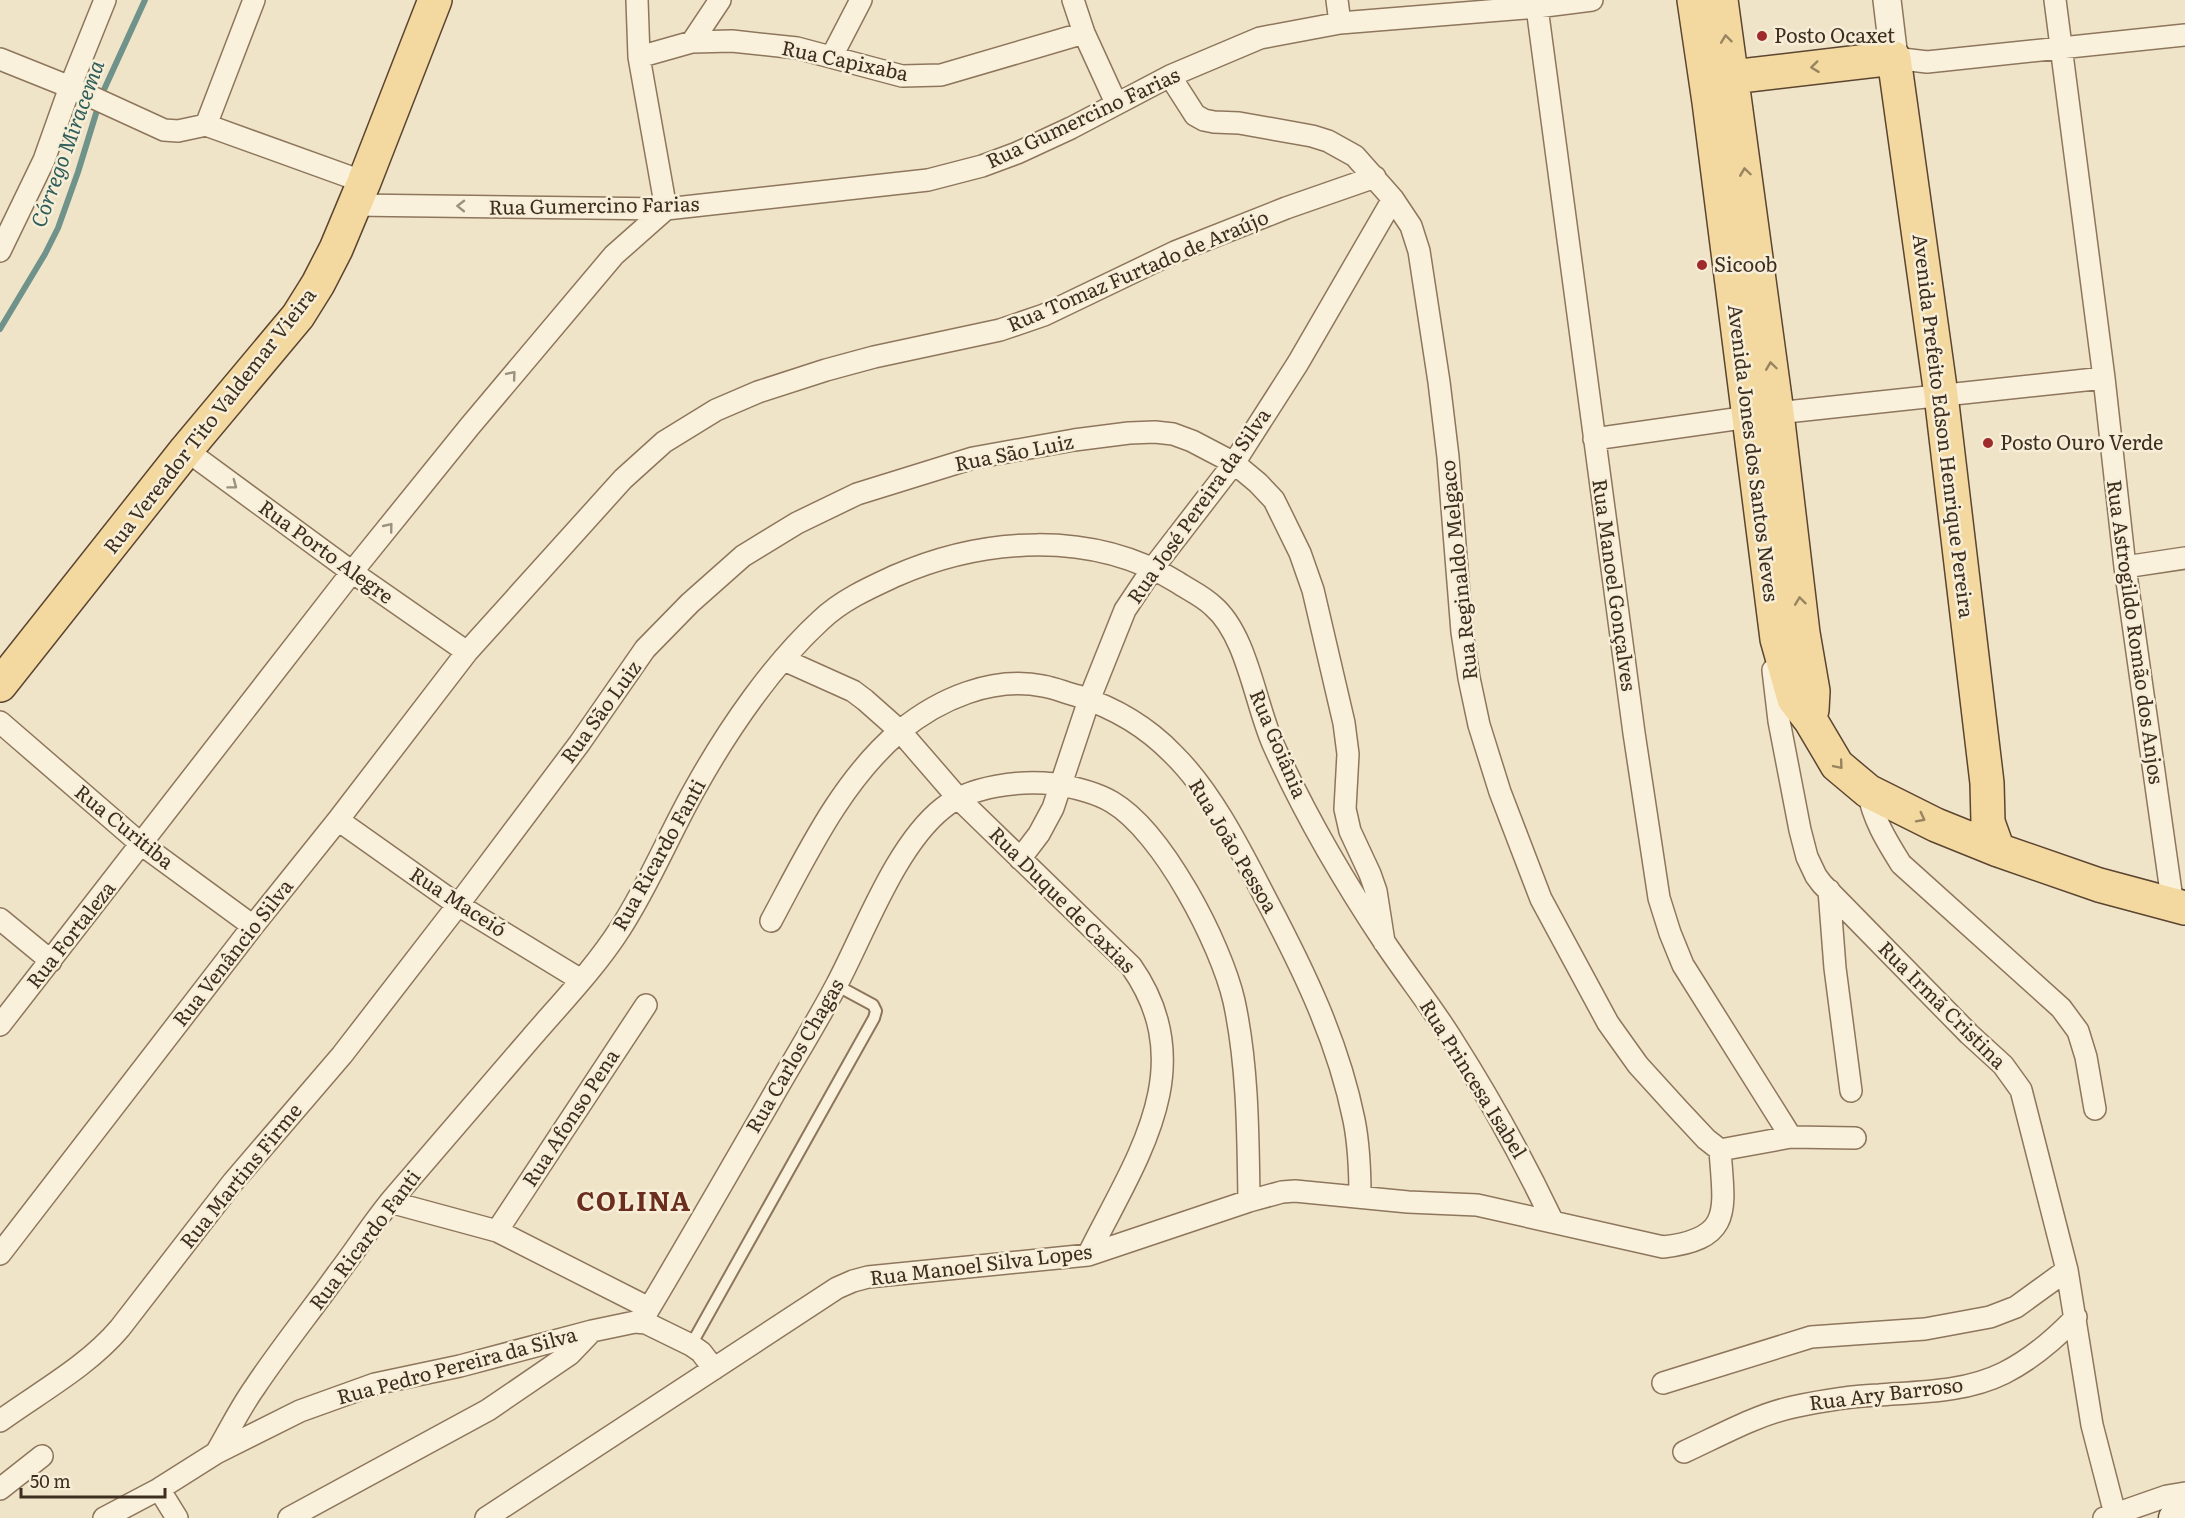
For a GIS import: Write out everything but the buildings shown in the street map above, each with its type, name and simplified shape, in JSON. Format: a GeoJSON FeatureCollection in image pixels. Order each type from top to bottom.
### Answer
{"type":"FeatureCollection","features":[{"type":"Feature","properties":{"kind":"main road","name":"Rua Vereador Tito Valdemar Vieira"},"geometry":{"type":"LineString","coordinates":[[0,685],[186,450],[298,316],[336,249],[435,0]]}},
{"type":"Feature","properties":{"kind":"main road","name":"Avenida Jones dos Santos Neves"},"geometry":{"type":"LineString","coordinates":[[1694,0],[1720,90]]}},
{"type":"Feature","properties":{"kind":"main road","name":"Avenida Jones dos Santos Neves"},"geometry":{"type":"LineString","coordinates":[[1721,0],[1720,90],[1790,636],[1794,699],[1811,721],[1838,765],[1868,791],[1936,825],[1996,850],[2060,871]]}},
{"type":"Feature","properties":{"kind":"main road"},"geometry":{"type":"LineString","coordinates":[[1720,90],[1895,68]]}},
{"type":"Feature","properties":{"kind":"main road","name":"Avenida Prefeito Edson Henrique Pereira"},"geometry":{"type":"LineString","coordinates":[[1895,68],[1941,395],[1987,783],[1988,822],[1996,850]]}},
{"type":"Feature","properties":{"kind":"main road"},"geometry":{"type":"LineString","coordinates":[[1987,783],[1999,816],[2011,835],[2028,852],[2060,871],[2099,885],[2179,907]]}},
{"type":"Feature","properties":{"kind":"main road"},"geometry":{"type":"LineString","coordinates":[[2174,1518],[2185,1507]]}},
{"type":"Feature","properties":{"kind":"street"},"geometry":{"type":"LineString","coordinates":[[0,251],[44,160],[105,0]]}},
{"type":"Feature","properties":{"kind":"street"},"geometry":{"type":"LineString","coordinates":[[0,59],[70,87],[164,130],[178,131],[206,125],[254,0]]}},
{"type":"Feature","properties":{"kind":"street"},"geometry":{"type":"LineString","coordinates":[[637,0],[639,57],[666,209]]}},
{"type":"Feature","properties":{"kind":"street"},"geometry":{"type":"LineString","coordinates":[[692,42],[720,0]]}},
{"type":"Feature","properties":{"kind":"street"},"geometry":{"type":"LineString","coordinates":[[832,56],[861,0]]}},
{"type":"Feature","properties":{"kind":"street"},"geometry":{"type":"LineString","coordinates":[[1073,0],[1084,33],[1116,103]]}},
{"type":"Feature","properties":{"kind":"street"},"geometry":{"type":"LineString","coordinates":[[1337,0],[1340,23]]}},
{"type":"Feature","properties":{"kind":"street","name":"Rua Gumercino Farias"},"geometry":{"type":"LineString","coordinates":[[206,125],[359,193],[666,209],[928,180],[982,166],[1071,128],[1170,76],[1260,38],[1340,23],[1536,3],[1592,0]]}},
{"type":"Feature","properties":{"kind":"street","name":"Avenida Prefeito Edson Henrique Pereira"},"geometry":{"type":"LineString","coordinates":[[1887,0],[1895,68]]}},
{"type":"Feature","properties":{"kind":"street","name":"Rua Astrogildo Romão dos Anjos"},"geometry":{"type":"LineString","coordinates":[[2055,0],[2104,378],[2125,567],[2179,907]]}},
{"type":"Feature","properties":{"kind":"street","name":"Rua Manoel Gonçalves"},"geometry":{"type":"LineString","coordinates":[[1536,3],[1634,733],[1659,898],[1683,964],[1791,1137]]}},
{"type":"Feature","properties":{"kind":"street","name":"Rua Capixaba"},"geometry":{"type":"LineString","coordinates":[[639,57],[692,42],[732,40],[763,43],[832,56],[902,76],[941,75],[1084,33]]}},
{"type":"Feature","properties":{"kind":"street"},"geometry":{"type":"LineString","coordinates":[[1895,68],[1927,62],[2185,35]]}},
{"type":"Feature","properties":{"kind":"street","name":"Rua Reginaldo Melgaco"},"geometry":{"type":"LineString","coordinates":[[1170,76],[1195,115],[1204,120],[1312,136],[1329,141],[1355,156],[1394,199],[1411,226],[1419,251],[1439,382],[1448,457],[1462,632],[1479,725],[1500,792],[1541,898],[1608,1023],[1638,1065],[1678,1110],[1720,1150]]}},
{"type":"Feature","properties":{"kind":"street","name":"Rua Tomaz Furtado de Araújo"},"geometry":{"type":"LineString","coordinates":[[467,652],[623,479],[664,442],[716,410],[758,392],[826,370],[874,357],[1000,330],[1044,315],[1175,252],[1286,208],[1375,177]]}},
{"type":"Feature","properties":{"kind":"street","name":"Rua José Pereira da Silva"},"geometry":{"type":"LineString","coordinates":[[1020,859],[1047,821],[1089,700],[1125,610],[1153,568],[1233,463],[1298,363],[1394,199]]}},
{"type":"Feature","properties":{"kind":"street","name":"Rua Fortaleza"},"geometry":{"type":"LineString","coordinates":[[0,1025],[352,572],[591,280],[614,255],[666,209]]}},
{"type":"Feature","properties":{"kind":"street"},"geometry":{"type":"LineString","coordinates":[[1594,440],[1763,415],[2104,378]]}},
{"type":"Feature","properties":{"kind":"street","name":"Rua São Luiz"},"geometry":{"type":"LineString","coordinates":[[458,905],[579,744],[645,649],[690,603],[743,556],[797,523],[857,494],[973,458],[1074,440],[1155,432],[1173,434],[1192,441],[1233,463],[1258,483],[1274,500],[1300,553],[1313,590],[1344,723],[1348,754],[1346,809],[1350,831],[1376,891],[1384,942]]}},
{"type":"Feature","properties":{"kind":"street","name":"Rua Porto Alegre"},"geometry":{"type":"LineString","coordinates":[[186,450],[352,572],[467,652]]}},
{"type":"Feature","properties":{"kind":"street","name":"Rua Ricardo Fanti"},"geometry":{"type":"LineString","coordinates":[[216,1453],[254,1389],[390,1202],[581,980],[620,930],[647,884],[697,784],[728,736],[784,660],[821,620],[843,602],[870,588],[925,563],[974,550],[1025,544],[1073,547],[1112,553],[1153,568]]}},
{"type":"Feature","properties":{"kind":"street"},"geometry":{"type":"LineString","coordinates":[[2125,567],[2185,558]]}},
{"type":"Feature","properties":{"kind":"street","name":"Rua Goiânia"},"geometry":{"type":"LineString","coordinates":[[1153,568],[1210,603],[1223,615],[1234,632],[1244,656],[1262,717],[1277,752],[1329,854],[1384,942]]}},
{"type":"Feature","properties":{"kind":"street","name":"Rua Irmã Cristina"},"geometry":{"type":"LineString","coordinates":[[1790,636],[1773,671],[1774,681],[1794,801],[1807,857],[1816,876],[1969,1034],[2004,1065],[2021,1090],[2067,1270],[2092,1425],[2110,1516]]}},
{"type":"Feature","properties":{"kind":"street","name":"Rua Venâncio Silva"},"geometry":{"type":"LineString","coordinates":[[0,1254],[467,652]]}},
{"type":"Feature","properties":{"kind":"street","name":"Rua Duque de Caxias"},"geometry":{"type":"LineString","coordinates":[[784,660],[853,691],[900,731],[958,798],[1140,977],[1157,1012],[1161,1030],[1163,1048],[1161,1080],[1152,1124],[1088,1255]]}},
{"type":"Feature","properties":{"kind":"street","name":"Rua João Pessoa"},"geometry":{"type":"LineString","coordinates":[[771,921],[817,835],[845,791],[900,731],[933,708],[985,688],[1014,685],[1042,686],[1116,711],[1140,724],[1174,754],[1207,795],[1257,881],[1306,976],[1337,1053],[1354,1121],[1359,1159],[1360,1197]]}},
{"type":"Feature","properties":{"kind":"street","name":"Rua Curitiba"},"geometry":{"type":"LineString","coordinates":[[0,722],[141,844],[253,926]]}},
{"type":"Feature","properties":{"kind":"street"},"geometry":{"type":"LineString","coordinates":[[958,798],[996,786],[1016,783],[1035,782],[1061,785],[1111,801],[1151,837],[1200,916],[1223,964],[1234,1002],[1247,1115],[1249,1202]]}},
{"type":"Feature","properties":{"kind":"street"},"geometry":{"type":"LineString","coordinates":[[1868,791],[1874,819],[1901,864],[2061,1008],[2078,1031],[2086,1057],[2095,1109]]}},
{"type":"Feature","properties":{"kind":"street","name":"Rua Carlos Chagas"},"geometry":{"type":"LineString","coordinates":[[645,1315],[836,985],[888,881],[914,840],[943,808],[958,798]]}},
{"type":"Feature","properties":{"kind":"street","name":"Rua Maceió"},"geometry":{"type":"LineString","coordinates":[[338,820],[458,905],[581,980]]}},
{"type":"Feature","properties":{"kind":"street"},"geometry":{"type":"LineString","coordinates":[[1829,890],[1835,968],[1851,1091]]}},
{"type":"Feature","properties":{"kind":"street","name":"Rua Martins Firme"},"geometry":{"type":"LineString","coordinates":[[0,1421],[108,1342],[233,1182],[342,1055],[458,905]]}},
{"type":"Feature","properties":{"kind":"street"},"geometry":{"type":"LineString","coordinates":[[0,919],[51,961]]}},
{"type":"Feature","properties":{"kind":"street","name":"Rua Princesa Isabel"},"geometry":{"type":"LineString","coordinates":[[1384,942],[1451,1038],[1517,1148],[1553,1222]]}},
{"type":"Feature","properties":{"kind":"street","name":"Rua Afonso Pena"},"geometry":{"type":"LineString","coordinates":[[497,1231],[646,1005]]}},
{"type":"Feature","properties":{"kind":"street"},"geometry":{"type":"LineString","coordinates":[[1720,1150],[1791,1137],[1855,1138]]}},
{"type":"Feature","properties":{"kind":"street","name":"Rua Manoel Silva Lopes"},"geometry":{"type":"LineString","coordinates":[[486,1518],[837,1288],[853,1281],[868,1277],[1088,1255],[1249,1202],[1282,1192],[1295,1191],[1408,1202],[1477,1205],[1663,1247],[1684,1245],[1701,1239],[1713,1230],[1721,1215],[1723,1198],[1720,1150]]}},
{"type":"Feature","properties":{"kind":"street"},"geometry":{"type":"LineString","coordinates":[[390,1202],[497,1231],[645,1315],[692,1345],[714,1369]]}},
{"type":"Feature","properties":{"kind":"street"},"geometry":{"type":"LineString","coordinates":[[1663,1383],[1811,1337],[1925,1329],[1990,1317],[2016,1307],[2067,1270]]}},
{"type":"Feature","properties":{"kind":"street","name":"Rua Pedro Pereira da Silva"},"geometry":{"type":"LineString","coordinates":[[104,1518],[159,1489],[216,1453],[300,1411],[355,1391],[592,1331],[645,1315]]}},
{"type":"Feature","properties":{"kind":"street","name":"Rua Ary Barroso"},"geometry":{"type":"LineString","coordinates":[[1684,1452],[1776,1411],[1792,1407],[1878,1395],[1924,1393],[2002,1374],[2029,1359],[2054,1340],[2076,1317]]}},
{"type":"Feature","properties":{"kind":"street"},"geometry":{"type":"LineString","coordinates":[[289,1518],[488,1410],[570,1354],[584,1342],[592,1331]]}},
{"type":"Feature","properties":{"kind":"street"},"geometry":{"type":"LineString","coordinates":[[0,1489],[42,1456]]}},
{"type":"Feature","properties":{"kind":"street"},"geometry":{"type":"LineString","coordinates":[[159,1489],[177,1518]]}},
{"type":"Feature","properties":{"kind":"street"},"geometry":{"type":"LineString","coordinates":[[2110,1516],[2167,1496],[2185,1493]]}},
{"type":"Feature","properties":{"kind":"lane"},"geometry":{"type":"LineString","coordinates":[[692,1345],[874,1018],[876,1011],[873,1005],[836,985]]}},
{"type":"Feature","properties":{"kind":"waterway","name":"Córrego Miracema"},"geometry":{"type":"LineString","coordinates":[[0,329],[58,228],[102,94],[145,0]]}},
{"type":"Feature","properties":{"kind":"place","name":"Posto Ocaxet"},"geometry":{"type":"Point","coordinates":[1762,36]}},
{"type":"Feature","properties":{"kind":"place","name":"Sicoob"},"geometry":{"type":"Point","coordinates":[1702,265]}},
{"type":"Feature","properties":{"kind":"place","name":"Posto Ouro Verde"},"geometry":{"type":"Point","coordinates":[1988,443]}},
{"type":"Feature","properties":{"kind":"district","name":"COLINA"},"geometry":{"type":"Point","coordinates":[634,1202]}}]}
